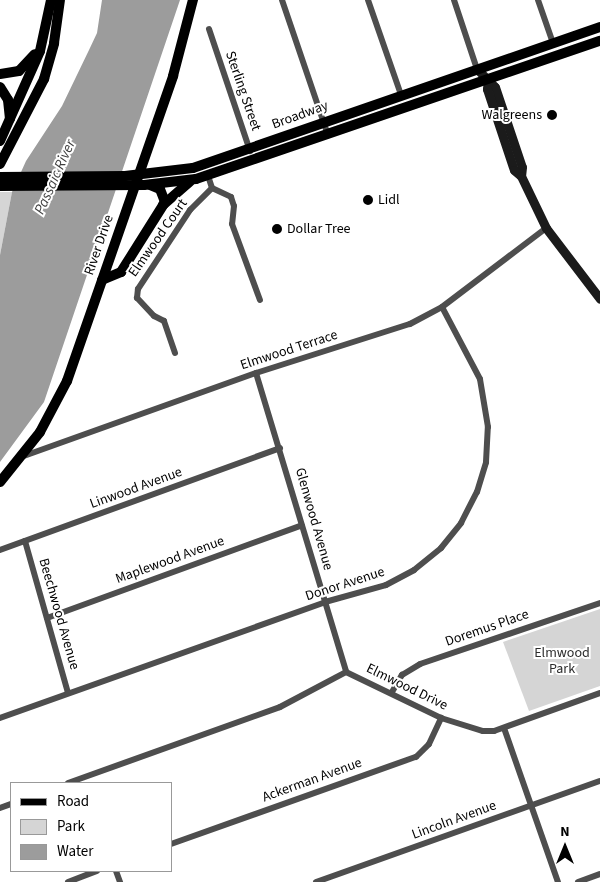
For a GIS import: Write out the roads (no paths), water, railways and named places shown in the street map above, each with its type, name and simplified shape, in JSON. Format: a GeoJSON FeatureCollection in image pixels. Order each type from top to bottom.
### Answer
{"type":"FeatureCollection","features":[{"type":"Feature","properties":{"kind":"main road"},"geometry":{"type":"LineString","coordinates":[[0,142],[43,41],[52,0]]}},
{"type":"Feature","properties":{"kind":"main road"},"geometry":{"type":"LineString","coordinates":[[0,164],[44,79],[56,36],[60,0]]}},
{"type":"Feature","properties":{"kind":"main road","name":"River Drive"},"geometry":{"type":"LineString","coordinates":[[0,482],[20,458],[58,403],[172,76],[193,0]]}},
{"type":"Feature","properties":{"kind":"main road","name":"Broadway"},"geometry":{"type":"LineString","coordinates":[[0,177],[146,180],[193,168],[324,121],[600,27]]}},
{"type":"Feature","properties":{"kind":"main road"},"geometry":{"type":"LineString","coordinates":[[0,74],[13,74],[24,68],[43,41]]}},
{"type":"Feature","properties":{"kind":"main road","name":"Broadway"},"geometry":{"type":"LineString","coordinates":[[0,186],[196,179],[254,161],[600,41]]}},
{"type":"Feature","properties":{"kind":"main road"},"geometry":{"type":"LineString","coordinates":[[0,87],[8,100],[9,123]]}},
{"type":"Feature","properties":{"kind":"main road"},"geometry":{"type":"LineString","coordinates":[[162,206],[196,179]]}},
{"type":"Feature","properties":{"kind":"main road"},"geometry":{"type":"LineString","coordinates":[[102,280],[121,272],[162,206],[165,197],[160,189],[146,180]]}},
{"type":"Feature","properties":{"kind":"street"},"geometry":{"type":"LineString","coordinates":[[282,0],[328,135]]}},
{"type":"Feature","properties":{"kind":"street"},"geometry":{"type":"LineString","coordinates":[[368,0],[401,95]]}},
{"type":"Feature","properties":{"kind":"street"},"geometry":{"type":"LineString","coordinates":[[454,0],[477,69],[488,79],[487,89],[514,170],[521,176],[546,228],[600,299]]}},
{"type":"Feature","properties":{"kind":"street"},"geometry":{"type":"LineString","coordinates":[[538,0],[553,43]]}},
{"type":"Feature","properties":{"kind":"street","name":"Sterling Street"},"geometry":{"type":"LineString","coordinates":[[209,30],[254,161]]}},
{"type":"Feature","properties":{"kind":"street"},"geometry":{"type":"LineString","coordinates":[[208,176],[212,188],[231,198],[234,206],[232,224],[260,300]]}},
{"type":"Feature","properties":{"kind":"street","name":"Elmwood Court"},"geometry":{"type":"LineString","coordinates":[[175,353],[164,322],[154,316],[137,298],[138,289],[190,210],[212,188]]}},
{"type":"Feature","properties":{"kind":"street","name":"Elmwood Terrace"},"geometry":{"type":"LineString","coordinates":[[20,458],[256,373],[410,324],[442,307],[546,228]]}},
{"type":"Feature","properties":{"kind":"street","name":"Donor Avenue"},"geometry":{"type":"LineString","coordinates":[[0,718],[325,602],[386,585],[414,570],[452,535],[477,492],[488,444],[487,410],[474,363],[442,307]]}},
{"type":"Feature","properties":{"kind":"street","name":"Glenwood Avenue"},"geometry":{"type":"LineString","coordinates":[[256,373],[346,672]]}},
{"type":"Feature","properties":{"kind":"street","name":"Linwood Avenue"},"geometry":{"type":"LineString","coordinates":[[0,550],[280,448]]}},
{"type":"Feature","properties":{"kind":"street","name":"Maplewood Avenue"},"geometry":{"type":"LineString","coordinates":[[47,618],[302,525]]}},
{"type":"Feature","properties":{"kind":"street","name":"Beechwood Avenue"},"geometry":{"type":"LineString","coordinates":[[25,541],[68,693]]}},
{"type":"Feature","properties":{"kind":"street","name":"Doremus Place"},"geometry":{"type":"LineString","coordinates":[[392,692],[402,676],[420,664],[600,603]]}},
{"type":"Feature","properties":{"kind":"street","name":"Elmwood Drive"},"geometry":{"type":"LineString","coordinates":[[71,782],[280,707],[346,672],[392,692],[441,718],[473,730],[494,731],[600,693]]}},
{"type":"Feature","properties":{"kind":"street","name":"Ackerman Avenue"},"geometry":{"type":"LineString","coordinates":[[172,844],[416,756],[430,744],[441,718]]}},
{"type":"Feature","properties":{"kind":"street"},"geometry":{"type":"LineString","coordinates":[[504,728],[558,882]]}},
{"type":"Feature","properties":{"kind":"street","name":"Lincoln Avenue"},"geometry":{"type":"LineString","coordinates":[[320,881],[600,781]]}},
{"type":"Feature","properties":{"kind":"street"},"geometry":{"type":"LineString","coordinates":[[68,882],[94,872]]}},
{"type":"Feature","properties":{"kind":"street"},"geometry":{"type":"LineString","coordinates":[[578,882],[600,874]]}},
{"type":"Feature","properties":{"kind":"water","name":"Passaic River"},"geometry":{"type":"Polygon","coordinates":[[[102,0],[180,0],[44,402],[0,462],[0,255],[12,192],[26,161],[62,106],[97,33],[102,0]]]}},
{"type":"Feature","properties":{"kind":"place","name":"Walgreens"},"geometry":{"type":"Point","coordinates":[552,115]}},
{"type":"Feature","properties":{"kind":"place","name":"Lidl"},"geometry":{"type":"Point","coordinates":[368,200]}},
{"type":"Feature","properties":{"kind":"place","name":"Dollar Tree"},"geometry":{"type":"Point","coordinates":[277,229]}},
{"type":"Feature","properties":{"kind":"park label","name":"Elmwood Park"},"geometry":{"type":"Point","coordinates":[562,662]}}]}
